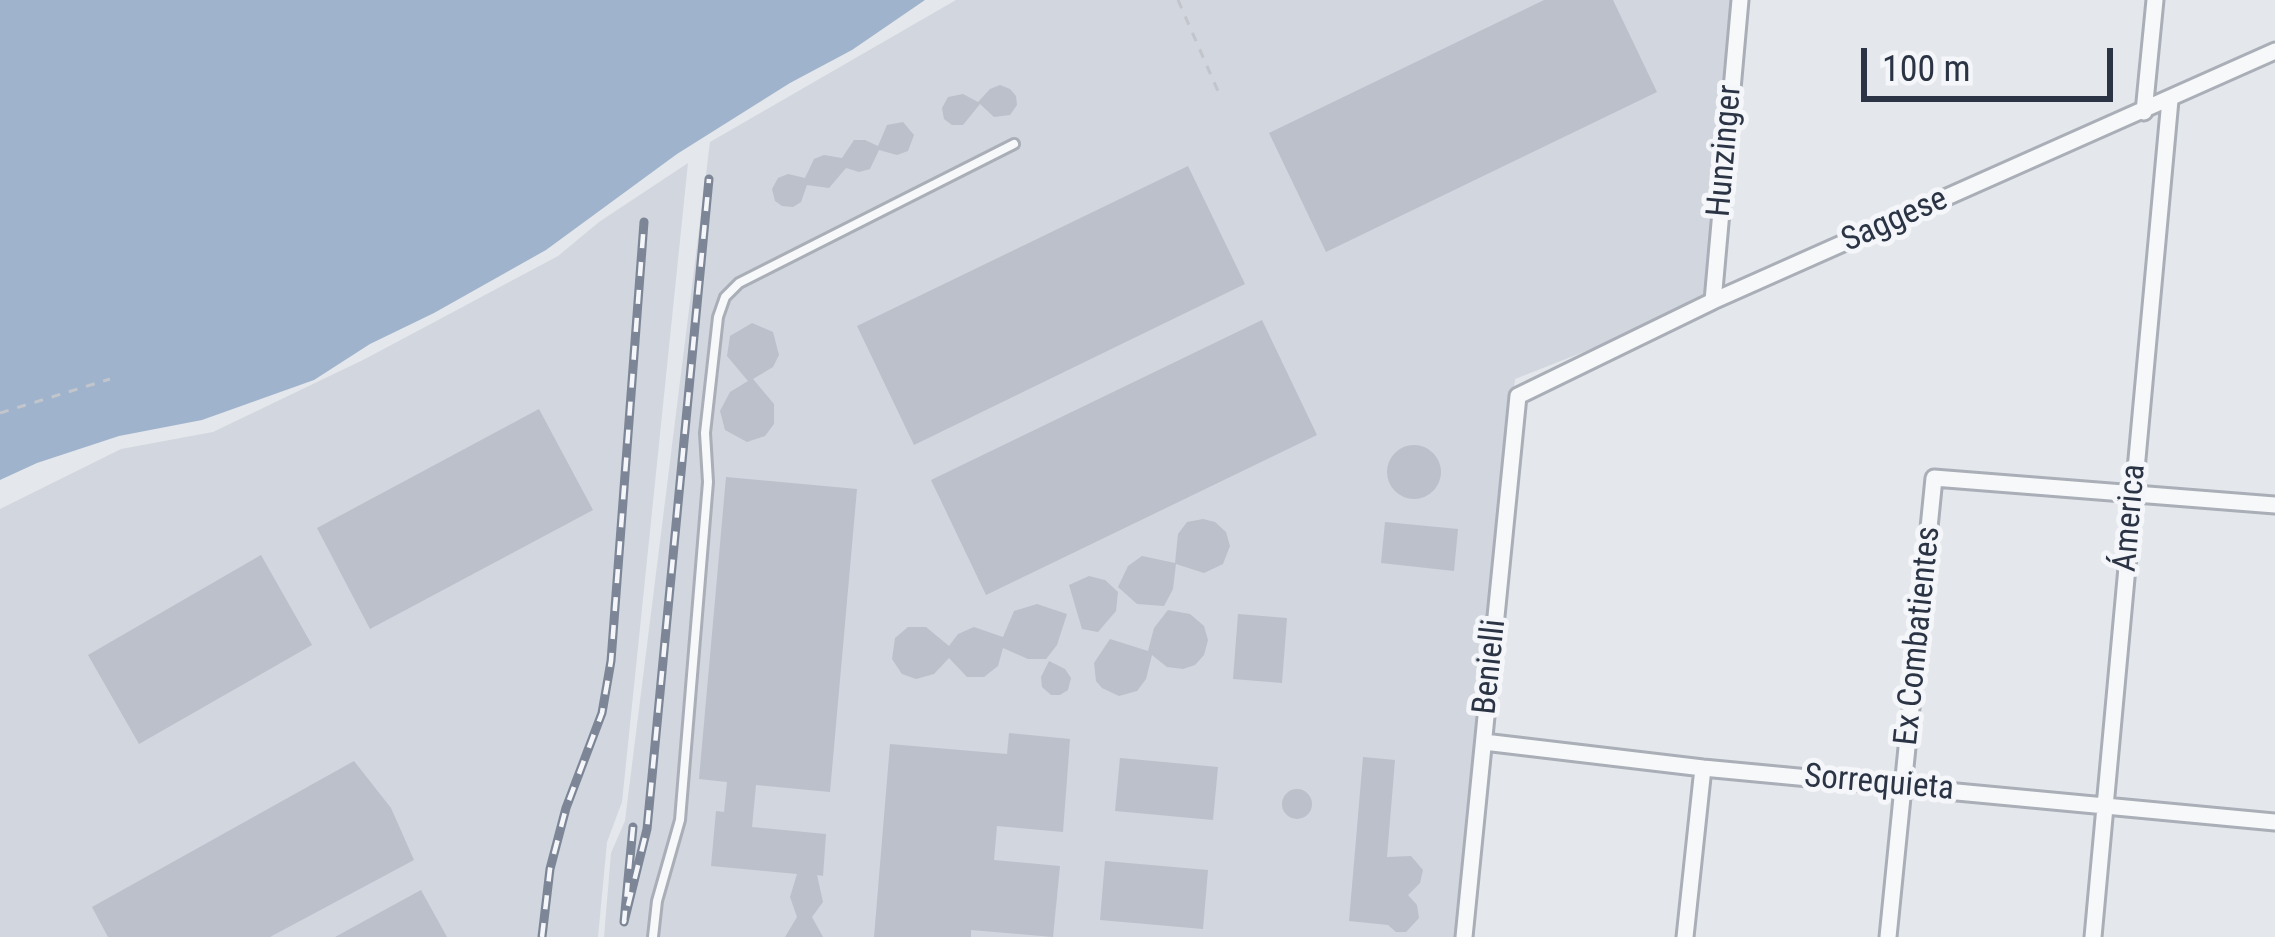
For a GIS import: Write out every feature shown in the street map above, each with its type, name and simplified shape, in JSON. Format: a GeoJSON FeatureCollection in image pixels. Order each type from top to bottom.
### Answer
{"type":"FeatureCollection","features":[{"type":"Feature","properties":{"kind":"street","name":"Hunzinger"},"geometry":{"type":"LineString","coordinates":[[1713,301],[1740,0]]}},
{"type":"Feature","properties":{"kind":"street"},"geometry":{"type":"LineString","coordinates":[[2144,112],[2155,0]]}},
{"type":"Feature","properties":{"kind":"street","name":"Saggese"},"geometry":{"type":"LineString","coordinates":[[1518,396],[1713,301],[2275,51]]}},
{"type":"Feature","properties":{"kind":"street","name":"Ámerica"},"geometry":{"type":"LineString","coordinates":[[2093,937],[2170,100]]}},
{"type":"Feature","properties":{"kind":"street","name":"Benielli"},"geometry":{"type":"LineString","coordinates":[[1464,937],[1518,396]]}},
{"type":"Feature","properties":{"kind":"street","name":"Ex Combatientes"},"geometry":{"type":"LineString","coordinates":[[1888,937],[1934,478],[2134,495]]}},
{"type":"Feature","properties":{"kind":"street"},"geometry":{"type":"LineString","coordinates":[[2134,495],[2275,505]]}},
{"type":"Feature","properties":{"kind":"street","name":"Sorrequieta"},"geometry":{"type":"LineString","coordinates":[[1484,742],[1703,768],[2275,822]]}},
{"type":"Feature","properties":{"kind":"street"},"geometry":{"type":"LineString","coordinates":[[1685,937],[1703,768]]}},
{"type":"Feature","properties":{"kind":"lane"},"geometry":{"type":"LineString","coordinates":[[653,937],[657,902],[680,820],[708,482],[705,433],[718,317],[725,297],[739,283],[1014,144]]}},
{"type":"Feature","properties":{"kind":"path"},"geometry":{"type":"LineString","coordinates":[[1178,0],[1221,98]]}},
{"type":"Feature","properties":{"kind":"path"},"geometry":{"type":"LineString","coordinates":[[0,413],[110,379]]}},
{"type":"Feature","properties":{"kind":"shaded area"},"geometry":{"type":"Polygon","coordinates":[[[956,0],[1744,0],[1713,301],[1515,379],[1456,937],[604,937],[611,853],[625,821],[710,142],[956,0]]]}},
{"type":"Feature","properties":{"kind":"shaded area"},"geometry":{"type":"Polygon","coordinates":[[[688,163],[622,802],[607,842],[598,937],[0,937],[0,509],[121,449],[213,432],[365,359],[558,256],[599,222],[688,163]]]}},
{"type":"Feature","properties":{"kind":"water"},"geometry":{"type":"Polygon","coordinates":[[[0,0],[925,0],[852,50],[677,154],[546,250],[370,344],[314,380],[202,420],[119,436],[0,480],[0,0]]]}},
{"type":"Feature","properties":{"kind":"building"},"geometry":{"type":"Polygon","coordinates":[[[1544,0],[1613,0],[1657,92],[1326,252],[1269,133],[1544,0]]]}},
{"type":"Feature","properties":{"kind":"building"},"geometry":{"type":"Polygon","coordinates":[[[1000,85],[1016,96],[1017,105],[1010,115],[994,117],[980,104],[963,125],[944,119],[942,108],[948,97],[963,94],[978,102],[1000,85]]]}},
{"type":"Feature","properties":{"kind":"building"},"geometry":{"type":"Polygon","coordinates":[[[903,122],[914,135],[908,151],[897,155],[879,150],[870,169],[846,168],[829,188],[807,185],[801,202],[793,207],[775,201],[772,189],[778,178],[788,174],[805,178],[814,159],[824,155],[842,158],[854,140],[878,146],[887,125],[903,122]]]}},
{"type":"Feature","properties":{"kind":"building"},"geometry":{"type":"Polygon","coordinates":[[[1188,166],[1245,284],[914,445],[857,326],[1188,166]]]}},
{"type":"Feature","properties":{"kind":"building"},"geometry":{"type":"Polygon","coordinates":[[[1262,320],[1317,435],[986,595],[931,480],[1262,320]]]}},
{"type":"Feature","properties":{"kind":"building"},"geometry":{"type":"Polygon","coordinates":[[[752,323],[773,332],[779,355],[773,367],[753,379],[774,404],[774,424],[765,436],[747,442],[725,430],[720,411],[730,392],[748,381],[727,356],[730,336],[752,323]]]}},
{"type":"Feature","properties":{"kind":"building"},"geometry":{"type":"Polygon","coordinates":[[[539,409],[593,510],[370,629],[317,528],[539,409]]]}},
{"type":"Feature","properties":{"kind":"building"},"geometry":{"type":"Polygon","coordinates":[[[1414,445],[1433,453],[1441,472],[1433,491],[1414,499],[1395,491],[1387,472],[1395,453],[1414,445]]]}},
{"type":"Feature","properties":{"kind":"building"},"geometry":{"type":"Polygon","coordinates":[[[726,477],[857,489],[830,792],[756,785],[752,827],[826,834],[823,876],[817,875],[823,902],[812,917],[823,937],[785,937],[797,917],[790,897],[797,874],[711,866],[716,811],[724,812],[727,782],[699,779],[726,477]]]}},
{"type":"Feature","properties":{"kind":"building"},"geometry":{"type":"Polygon","coordinates":[[[1203,519],[1226,532],[1230,546],[1223,564],[1204,573],[1176,564],[1173,589],[1164,606],[1137,604],[1118,587],[1128,566],[1142,556],[1175,563],[1178,534],[1187,522],[1203,519]]]}},
{"type":"Feature","properties":{"kind":"building"},"geometry":{"type":"Polygon","coordinates":[[[1385,522],[1458,529],[1454,571],[1381,563],[1385,522]]]}},
{"type":"Feature","properties":{"kind":"building"},"geometry":{"type":"Polygon","coordinates":[[[261,555],[312,645],[139,744],[88,655],[261,555]]]}},
{"type":"Feature","properties":{"kind":"building"},"geometry":{"type":"Polygon","coordinates":[[[1089,576],[1105,580],[1118,592],[1116,611],[1098,632],[1082,629],[1069,585],[1089,576]]]}},
{"type":"Feature","properties":{"kind":"building"},"geometry":{"type":"Polygon","coordinates":[[[1037,604],[1067,614],[1057,645],[1046,659],[1028,659],[1003,648],[998,666],[984,677],[967,677],[949,658],[934,674],[916,679],[902,674],[892,659],[895,638],[908,627],[926,627],[949,646],[958,634],[974,627],[1003,637],[1014,611],[1037,604]]]}},
{"type":"Feature","properties":{"kind":"building"},"geometry":{"type":"Polygon","coordinates":[[[1168,610],[1190,614],[1204,626],[1208,640],[1204,655],[1183,669],[1167,667],[1152,655],[1146,679],[1137,691],[1119,696],[1102,688],[1094,663],[1110,639],[1148,651],[1154,628],[1168,610]]]}},
{"type":"Feature","properties":{"kind":"building"},"geometry":{"type":"Polygon","coordinates":[[[1238,614],[1287,618],[1282,683],[1233,679],[1238,614]]]}},
{"type":"Feature","properties":{"kind":"building"},"geometry":{"type":"Polygon","coordinates":[[[1049,661],[1071,678],[1068,690],[1060,695],[1051,695],[1042,687],[1049,661]]]}},
{"type":"Feature","properties":{"kind":"building"},"geometry":{"type":"Polygon","coordinates":[[[1009,733],[1070,739],[1063,832],[997,826],[994,860],[1060,866],[1053,937],[971,930],[971,937],[874,937],[890,744],[1007,754],[1009,733]]]}},
{"type":"Feature","properties":{"kind":"building"},"geometry":{"type":"Polygon","coordinates":[[[1363,757],[1395,760],[1387,857],[1411,856],[1423,870],[1420,883],[1408,895],[1417,905],[1419,918],[1406,932],[1349,921],[1363,757]]]}},
{"type":"Feature","properties":{"kind":"building"},"geometry":{"type":"Polygon","coordinates":[[[1120,758],[1218,767],[1213,820],[1115,811],[1120,758]]]}},
{"type":"Feature","properties":{"kind":"building"},"geometry":{"type":"Polygon","coordinates":[[[354,761],[391,808],[414,860],[270,937],[108,937],[92,907],[354,761]]]}},
{"type":"Feature","properties":{"kind":"building"},"geometry":{"type":"Polygon","coordinates":[[[1297,789],[1308,793],[1312,804],[1308,815],[1297,819],[1286,815],[1282,804],[1286,793],[1297,789]]]}},
{"type":"Feature","properties":{"kind":"building"},"geometry":{"type":"Polygon","coordinates":[[[1105,861],[1208,870],[1203,929],[1100,920],[1105,861]]]}},
{"type":"Feature","properties":{"kind":"building"},"geometry":{"type":"Polygon","coordinates":[[[421,890],[447,937],[335,937],[421,890]]]}},
{"type":"Feature","properties":{"kind":"railway"},"geometry":{"type":"LineString","coordinates":[[633,827],[624,922],[647,829],[709,179]]}},
{"type":"Feature","properties":{"kind":"railway"},"geometry":{"type":"LineString","coordinates":[[542,937],[550,869],[566,808],[602,713],[611,661],[644,222]]}}]}
